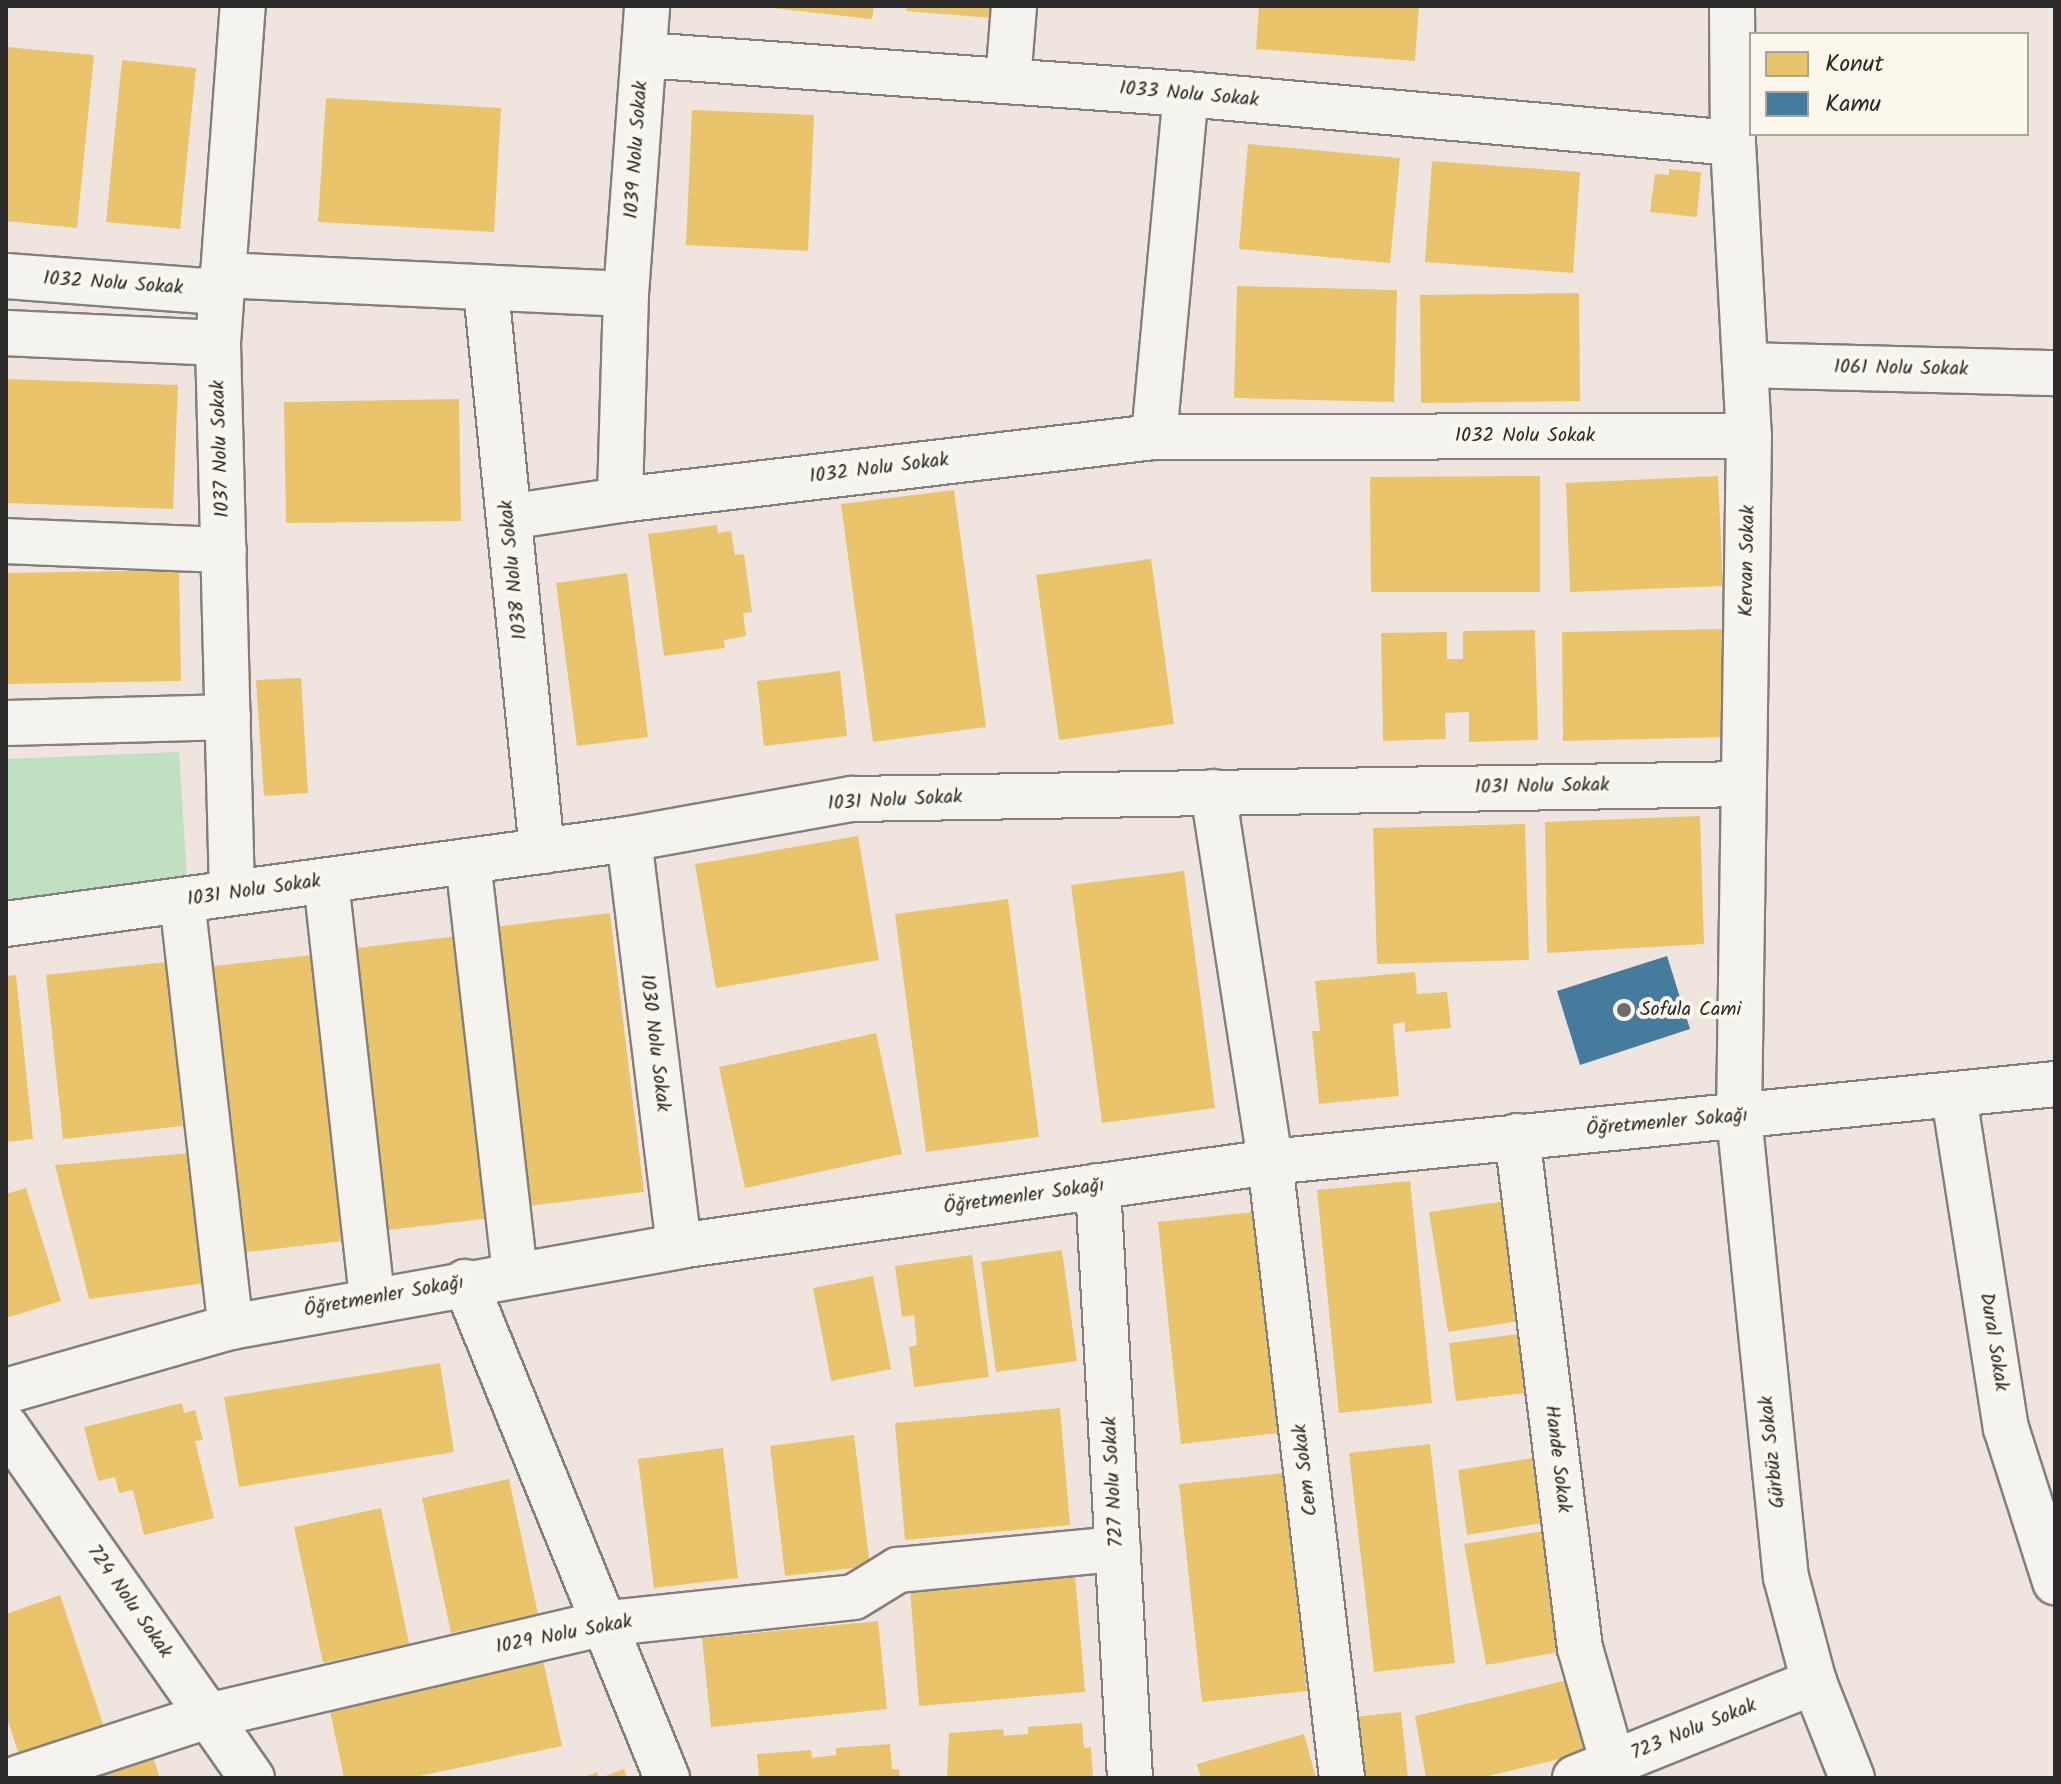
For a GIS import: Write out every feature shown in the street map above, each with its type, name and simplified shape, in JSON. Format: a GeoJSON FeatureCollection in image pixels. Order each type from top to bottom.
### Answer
{"type":"FeatureCollection","features":[{"type":"Feature","properties":{"kind":"street","name":"1037 Nolu Sokak"},"geometry":{"type":"LineString","coordinates":[[232,893],[218,343],[243,6]]}},
{"type":"Feature","properties":{"kind":"street","name":"1039 Nolu Sokak"},"geometry":{"type":"LineString","coordinates":[[626,294],[647,6]]}},
{"type":"Feature","properties":{"kind":"street"},"geometry":{"type":"LineString","coordinates":[[1008,81],[1014,6]]}},
{"type":"Feature","properties":{"kind":"street","name":"Kervan Sokak"},"geometry":{"type":"LineString","coordinates":[[1732,6],[1733,143],[1749,436],[1739,1116]]}},
{"type":"Feature","properties":{"kind":"street","name":"1033 Nolu Sokak"},"geometry":{"type":"LineString","coordinates":[[644,55],[1186,94],[1733,143]]}},
{"type":"Feature","properties":{"kind":"street"},"geometry":{"type":"LineString","coordinates":[[1154,437],[1186,94]]}},
{"type":"Feature","properties":{"kind":"street","name":"1032 Nolu Sokak"},"geometry":{"type":"LineString","coordinates":[[6,276],[626,294]]}},
{"type":"Feature","properties":{"kind":"street","name":"1038 Nolu Sokak"},"geometry":{"type":"LineString","coordinates":[[486,290],[542,851]]}},
{"type":"Feature","properties":{"kind":"street"},"geometry":{"type":"LineString","coordinates":[[620,500],[626,294]]}},
{"type":"Feature","properties":{"kind":"street"},"geometry":{"type":"LineString","coordinates":[[6,333],[218,343]]}},
{"type":"Feature","properties":{"kind":"street","name":"1061 Nolu Sokak"},"geometry":{"type":"LineString","coordinates":[[1746,365],[2055,373]]}},
{"type":"Feature","properties":{"kind":"street","name":"1032 Nolu Sokak"},"geometry":{"type":"LineString","coordinates":[[509,517],[620,500],[1154,437],[1749,436]]}},
{"type":"Feature","properties":{"kind":"street"},"geometry":{"type":"LineString","coordinates":[[6,541],[224,550]]}},
{"type":"Feature","properties":{"kind":"street"},"geometry":{"type":"LineString","coordinates":[[6,723],[228,717]]}},
{"type":"Feature","properties":{"kind":"street","name":"1031 Nolu Sokak"},"geometry":{"type":"LineString","coordinates":[[6,924],[629,839],[852,799],[1744,784]]}},
{"type":"Feature","properties":{"kind":"street","name":"Cem Sokak"},"geometry":{"type":"LineString","coordinates":[[1213,792],[1270,1162],[1342,1778]]}},
{"type":"Feature","properties":{"kind":"street","name":"1030 Nolu Sokak"},"geometry":{"type":"LineString","coordinates":[[629,839],[679,1246]]}},
{"type":"Feature","properties":{"kind":"street"},"geometry":{"type":"LineString","coordinates":[[468,861],[515,1273]]}},
{"type":"Feature","properties":{"kind":"street"},"geometry":{"type":"LineString","coordinates":[[326,881],[372,1297]]}},
{"type":"Feature","properties":{"kind":"street"},"geometry":{"type":"LineString","coordinates":[[182,900],[231,1327]]}},
{"type":"Feature","properties":{"kind":"street","name":"Öğretmenler Sokağı"},"geometry":{"type":"LineString","coordinates":[[6,1391],[231,1327],[372,1297],[679,1246],[1270,1162],[1517,1136],[1954,1097],[2055,1084]]}},
{"type":"Feature","properties":{"kind":"street","name":"Dural Sokak"},"geometry":{"type":"LineString","coordinates":[[1954,1097],[2006,1428],[2055,1582]]}},
{"type":"Feature","properties":{"kind":"street","name":"Gürbüz Sokak"},"geometry":{"type":"LineString","coordinates":[[1739,1116],[1786,1577],[1814,1682],[1852,1778]]}},
{"type":"Feature","properties":{"kind":"street","name":"Hande Sokak"},"geometry":{"type":"LineString","coordinates":[[1517,1136],[1580,1648],[1601,1773]]}},
{"type":"Feature","properties":{"kind":"street","name":"727 Nolu Sokak"},"geometry":{"type":"LineString","coordinates":[[1098,1186],[1130,1778]]}},
{"type":"Feature","properties":{"kind":"street"},"geometry":{"type":"LineString","coordinates":[[465,1282],[601,1624],[667,1778]]}},
{"type":"Feature","properties":{"kind":"street","name":"724 Nolu Sokak"},"geometry":{"type":"LineString","coordinates":[[6,1427],[252,1778]]}},
{"type":"Feature","properties":{"kind":"street","name":"1029 Nolu Sokak"},"geometry":{"type":"LineString","coordinates":[[18,1778],[208,1716],[601,1624],[854,1597],[898,1570],[1118,1549]]}},
{"type":"Feature","properties":{"kind":"street","name":"723 Nolu Sokak"},"geometry":{"type":"LineString","coordinates":[[1601,1773],[1814,1682]]}},
{"type":"Feature","properties":{"kind":"green space"},"geometry":{"type":"Polygon","coordinates":[[[179,752],[187,878],[6,901],[6,759],[179,752]]]}},
{"type":"Feature","properties":{"kind":"building: Konut"},"geometry":{"type":"Polygon","coordinates":[[[753,6],[874,6],[872,19],[753,6]]]}},
{"type":"Feature","properties":{"kind":"building: Konut"},"geometry":{"type":"Polygon","coordinates":[[[907,6],[1005,6],[1004,19],[906,11],[907,6]]]}},
{"type":"Feature","properties":{"kind":"building: Konut"},"geometry":{"type":"Polygon","coordinates":[[[1259,6],[1419,6],[1415,61],[1256,49],[1259,6]]]}},
{"type":"Feature","properties":{"kind":"building: Konut"},"geometry":{"type":"Polygon","coordinates":[[[6,47],[94,55],[77,228],[6,221],[6,47]]]}},
{"type":"Feature","properties":{"kind":"building: Konut"},"geometry":{"type":"Polygon","coordinates":[[[122,60],[196,68],[180,229],[106,222],[122,60]]]}},
{"type":"Feature","properties":{"kind":"building: Konut"},"geometry":{"type":"Polygon","coordinates":[[[326,98],[501,108],[494,232],[318,222],[326,98]]]}},
{"type":"Feature","properties":{"kind":"building: Konut"},"geometry":{"type":"Polygon","coordinates":[[[692,110],[814,115],[808,251],[686,245],[692,110]]]}},
{"type":"Feature","properties":{"kind":"building: Konut"},"geometry":{"type":"Polygon","coordinates":[[[1248,144],[1400,158],[1390,263],[1239,249],[1248,144]]]}},
{"type":"Feature","properties":{"kind":"building: Konut"},"geometry":{"type":"Polygon","coordinates":[[[1432,161],[1580,172],[1573,273],[1425,262],[1432,161]]]}},
{"type":"Feature","properties":{"kind":"building: Konut"},"geometry":{"type":"Polygon","coordinates":[[[1669,169],[1701,172],[1697,217],[1650,212],[1655,174],[1669,175],[1669,169]]]}},
{"type":"Feature","properties":{"kind":"building: Konut"},"geometry":{"type":"Polygon","coordinates":[[[1237,286],[1397,290],[1394,402],[1234,398],[1237,286]]]}},
{"type":"Feature","properties":{"kind":"building: Konut"},"geometry":{"type":"Polygon","coordinates":[[[1579,293],[1580,401],[1421,403],[1420,295],[1579,293]]]}},
{"type":"Feature","properties":{"kind":"building: Konut"},"geometry":{"type":"Polygon","coordinates":[[[6,379],[178,385],[173,509],[6,503],[6,379]]]}},
{"type":"Feature","properties":{"kind":"building: Konut"},"geometry":{"type":"Polygon","coordinates":[[[459,399],[461,521],[286,523],[284,402],[459,399]]]}},
{"type":"Feature","properties":{"kind":"building: Konut"},"geometry":{"type":"Polygon","coordinates":[[[1540,476],[1540,592],[1371,592],[1370,477],[1540,476]]]}},
{"type":"Feature","properties":{"kind":"building: Konut"},"geometry":{"type":"Polygon","coordinates":[[[1718,476],[1723,586],[1570,592],[1566,483],[1718,476]]]}},
{"type":"Feature","properties":{"kind":"building: Konut"},"geometry":{"type":"Polygon","coordinates":[[[954,490],[986,727],[873,742],[841,504],[954,490]]]}},
{"type":"Feature","properties":{"kind":"building: Konut"},"geometry":{"type":"Polygon","coordinates":[[[717,525],[718,533],[731,531],[735,555],[744,554],[752,612],[743,613],[746,636],[724,640],[725,648],[664,656],[648,534],[717,525]]]}},
{"type":"Feature","properties":{"kind":"building: Konut"},"geometry":{"type":"Polygon","coordinates":[[[1151,559],[1174,724],[1059,740],[1036,575],[1151,559]]]}},
{"type":"Feature","properties":{"kind":"building: Konut"},"geometry":{"type":"Polygon","coordinates":[[[179,570],[181,681],[6,684],[6,573],[179,570]]]}},
{"type":"Feature","properties":{"kind":"building: Konut"},"geometry":{"type":"Polygon","coordinates":[[[627,573],[648,737],[577,746],[556,583],[627,573]]]}},
{"type":"Feature","properties":{"kind":"building: Konut"},"geometry":{"type":"Polygon","coordinates":[[[1723,629],[1725,737],[1563,741],[1562,632],[1723,629]]]}},
{"type":"Feature","properties":{"kind":"building: Konut"},"geometry":{"type":"Polygon","coordinates":[[[1535,630],[1538,740],[1469,742],[1469,712],[1445,713],[1446,739],[1383,741],[1381,633],[1447,632],[1447,659],[1463,659],[1463,631],[1535,630]]]}},
{"type":"Feature","properties":{"kind":"building: Konut"},"geometry":{"type":"Polygon","coordinates":[[[840,671],[847,736],[764,746],[757,681],[840,671]]]}},
{"type":"Feature","properties":{"kind":"building: Konut"},"geometry":{"type":"Polygon","coordinates":[[[301,678],[308,793],[264,796],[256,680],[301,678]]]}},
{"type":"Feature","properties":{"kind":"building: Konut"},"geometry":{"type":"Polygon","coordinates":[[[1700,816],[1704,944],[1547,953],[1545,822],[1700,816]]]}},
{"type":"Feature","properties":{"kind":"building: Konut"},"geometry":{"type":"Polygon","coordinates":[[[1525,824],[1529,960],[1377,964],[1373,828],[1525,824]]]}},
{"type":"Feature","properties":{"kind":"building: Konut"},"geometry":{"type":"Polygon","coordinates":[[[858,836],[879,960],[716,988],[695,864],[858,836]]]}},
{"type":"Feature","properties":{"kind":"building: Konut"},"geometry":{"type":"Polygon","coordinates":[[[1184,871],[1215,1108],[1102,1123],[1071,885],[1184,871]]]}},
{"type":"Feature","properties":{"kind":"building: Konut"},"geometry":{"type":"Polygon","coordinates":[[[1008,899],[1039,1137],[926,1152],[895,914],[1008,899]]]}},
{"type":"Feature","properties":{"kind":"building: Konut"},"geometry":{"type":"Polygon","coordinates":[[[610,913],[644,1192],[528,1206],[494,927],[610,913]]]}},
{"type":"Feature","properties":{"kind":"building: Konut"},"geometry":{"type":"Polygon","coordinates":[[[458,936],[491,1218],[380,1231],[348,949],[458,936]]]}},
{"type":"Feature","properties":{"kind":"building: Konut"},"geometry":{"type":"Polygon","coordinates":[[[320,954],[352,1240],[238,1253],[206,967],[320,954]]]}},
{"type":"Feature","properties":{"kind":"building: Konut"},"geometry":{"type":"Polygon","coordinates":[[[166,962],[183,1126],[63,1139],[46,975],[166,962]]]}},
{"type":"Feature","properties":{"kind":"building: Konut"},"geometry":{"type":"Polygon","coordinates":[[[1415,972],[1417,994],[1447,992],[1451,1028],[1405,1032],[1405,1022],[1393,1024],[1399,1096],[1319,1104],[1312,1031],[1320,1031],[1315,981],[1415,972]]]}},
{"type":"Feature","properties":{"kind":"building: Konut"},"geometry":{"type":"Polygon","coordinates":[[[16,975],[33,1139],[6,1142],[6,976],[16,975]]]}},
{"type":"Feature","properties":{"kind":"building: Konut"},"geometry":{"type":"Polygon","coordinates":[[[876,1033],[902,1154],[745,1188],[719,1067],[876,1033]]]}},
{"type":"Feature","properties":{"kind":"building: Konut"},"geometry":{"type":"Polygon","coordinates":[[[190,1153],[206,1283],[89,1299],[55,1165],[190,1153]]]}},
{"type":"Feature","properties":{"kind":"building: Konut"},"geometry":{"type":"Polygon","coordinates":[[[1410,1181],[1432,1403],[1339,1413],[1317,1190],[1410,1181]]]}},
{"type":"Feature","properties":{"kind":"building: Konut"},"geometry":{"type":"Polygon","coordinates":[[[26,1188],[61,1301],[6,1318],[6,1194],[26,1188]]]}},
{"type":"Feature","properties":{"kind":"building: Konut"},"geometry":{"type":"Polygon","coordinates":[[[1506,1201],[1526,1320],[1448,1332],[1429,1212],[1506,1201]]]}},
{"type":"Feature","properties":{"kind":"building: Konut"},"geometry":{"type":"Polygon","coordinates":[[[1264,1211],[1287,1432],[1181,1444],[1158,1222],[1264,1211]]]}},
{"type":"Feature","properties":{"kind":"building: Konut"},"geometry":{"type":"Polygon","coordinates":[[[1062,1250],[1077,1361],[996,1372],[981,1262],[1062,1250]]]}},
{"type":"Feature","properties":{"kind":"building: Konut"},"geometry":{"type":"Polygon","coordinates":[[[972,1255],[989,1377],[914,1387],[909,1347],[917,1345],[914,1315],[902,1317],[895,1266],[972,1255]]]}},
{"type":"Feature","properties":{"kind":"building: Konut"},"geometry":{"type":"Polygon","coordinates":[[[873,1276],[891,1369],[831,1381],[813,1288],[873,1276]]]}},
{"type":"Feature","properties":{"kind":"building: Konut"},"geometry":{"type":"Polygon","coordinates":[[[1519,1334],[1526,1393],[1456,1401],[1449,1343],[1519,1334]]]}},
{"type":"Feature","properties":{"kind":"building: Konut"},"geometry":{"type":"Polygon","coordinates":[[[440,1363],[454,1452],[239,1487],[224,1397],[440,1363]]]}},
{"type":"Feature","properties":{"kind":"building: Konut"},"geometry":{"type":"Polygon","coordinates":[[[182,1403],[184,1413],[195,1410],[203,1440],[195,1441],[214,1518],[144,1535],[133,1490],[119,1493],[115,1477],[98,1481],[84,1427],[182,1403]]]}},
{"type":"Feature","properties":{"kind":"building: Konut"},"geometry":{"type":"Polygon","coordinates":[[[1060,1408],[1070,1525],[905,1540],[895,1423],[1060,1408]]]}},
{"type":"Feature","properties":{"kind":"building: Konut"},"geometry":{"type":"Polygon","coordinates":[[[854,1435],[870,1566],[785,1576],[770,1446],[854,1435]]]}},
{"type":"Feature","properties":{"kind":"building: Konut"},"geometry":{"type":"Polygon","coordinates":[[[1430,1444],[1455,1663],[1374,1672],[1349,1453],[1430,1444]]]}},
{"type":"Feature","properties":{"kind":"building: Konut"},"geometry":{"type":"Polygon","coordinates":[[[723,1448],[738,1578],[654,1588],[638,1459],[723,1448]]]}},
{"type":"Feature","properties":{"kind":"building: Konut"},"geometry":{"type":"Polygon","coordinates":[[[1532,1458],[1542,1523],[1467,1535],[1458,1470],[1532,1458]]]}},
{"type":"Feature","properties":{"kind":"building: Konut"},"geometry":{"type":"Polygon","coordinates":[[[1283,1473],[1307,1691],[1202,1702],[1179,1484],[1283,1473]]]}},
{"type":"Feature","properties":{"kind":"building: Konut"},"geometry":{"type":"Polygon","coordinates":[[[509,1479],[538,1614],[451,1633],[422,1498],[509,1479]]]}},
{"type":"Feature","properties":{"kind":"building: Konut"},"geometry":{"type":"Polygon","coordinates":[[[381,1508],[409,1644],[323,1663],[294,1527],[381,1508]]]}},
{"type":"Feature","properties":{"kind":"building: Konut"},"geometry":{"type":"Polygon","coordinates":[[[1544,1531],[1565,1651],[1486,1665],[1464,1544],[1544,1531]]]}},
{"type":"Feature","properties":{"kind":"building: Konut"},"geometry":{"type":"Polygon","coordinates":[[[1075,1575],[1085,1692],[919,1706],[910,1589],[1075,1575]]]}},
{"type":"Feature","properties":{"kind":"building: Konut"},"geometry":{"type":"Polygon","coordinates":[[[60,1595],[104,1727],[19,1755],[6,1715],[6,1614],[60,1595]]]}},
{"type":"Feature","properties":{"kind":"building: Konut"},"geometry":{"type":"Polygon","coordinates":[[[878,1621],[887,1709],[711,1727],[702,1638],[878,1621]]]}},
{"type":"Feature","properties":{"kind":"building: Konut"},"geometry":{"type":"Polygon","coordinates":[[[543,1660],[562,1746],[410,1778],[344,1778],[329,1706],[543,1660]]]}},
{"type":"Feature","properties":{"kind":"building: Konut"},"geometry":{"type":"Polygon","coordinates":[[[1568,1680],[1584,1753],[1480,1778],[1426,1778],[1415,1716],[1568,1680]]]}},
{"type":"Feature","properties":{"kind":"building: Konut"},"geometry":{"type":"Polygon","coordinates":[[[1401,1712],[1408,1778],[1351,1778],[1344,1718],[1401,1712]]]}},
{"type":"Feature","properties":{"kind":"building: Konut"},"geometry":{"type":"Polygon","coordinates":[[[1082,1723],[1084,1748],[1091,1747],[1093,1778],[947,1778],[949,1733],[1003,1729],[1004,1736],[1028,1734],[1028,1727],[1082,1723]]]}},
{"type":"Feature","properties":{"kind":"building: Konut"},"geometry":{"type":"Polygon","coordinates":[[[1304,1734],[1316,1778],[1201,1778],[1197,1764],[1304,1734]]]}},
{"type":"Feature","properties":{"kind":"building: Konut"},"geometry":{"type":"Polygon","coordinates":[[[890,1744],[892,1769],[899,1769],[900,1778],[759,1778],[757,1754],[811,1750],[812,1758],[836,1755],[836,1748],[890,1744]]]}},
{"type":"Feature","properties":{"kind":"building: Konut"},"geometry":{"type":"Polygon","coordinates":[[[152,1754],[160,1778],[81,1778],[152,1754]]]}},
{"type":"Feature","properties":{"kind":"building: Konut"},"geometry":{"type":"Polygon","coordinates":[[[624,1769],[627,1778],[600,1778],[624,1769]]]}},
{"type":"Feature","properties":{"kind":"building: Konut"},"geometry":{"type":"Polygon","coordinates":[[[597,1772],[600,1778],[582,1778],[597,1772]]]}},
{"type":"Feature","properties":{"kind":"building: Kamu","name":"Sofula Cami"},"geometry":{"type":"Polygon","coordinates":[[[1667,956],[1690,1029],[1580,1065],[1557,991],[1667,956]]]}},
{"type":"Feature","properties":{"kind":"place","name":"Sofula Cami"},"geometry":{"type":"Point","coordinates":[1624,1010]}}]}
